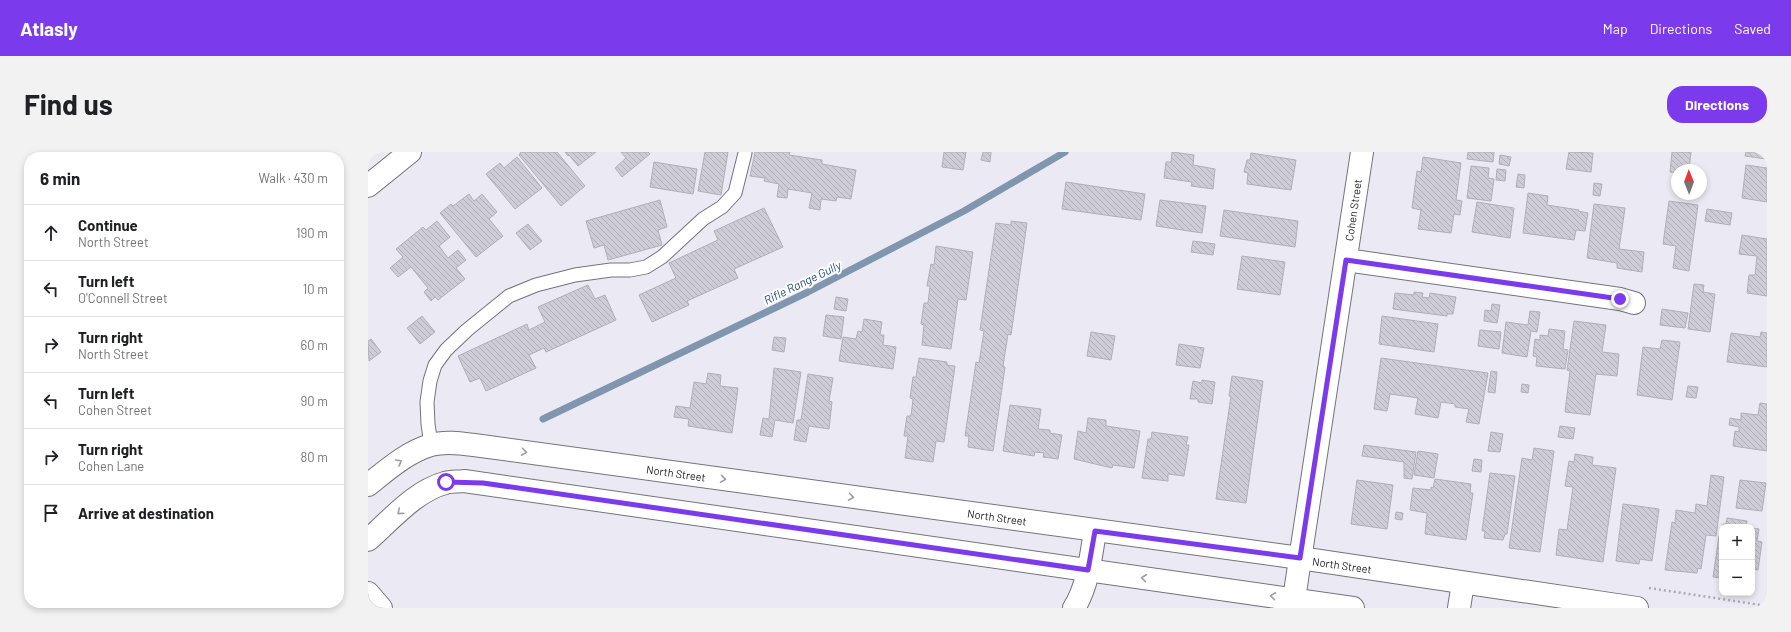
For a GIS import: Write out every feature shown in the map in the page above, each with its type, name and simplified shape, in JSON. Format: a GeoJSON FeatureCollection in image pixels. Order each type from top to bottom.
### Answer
{"type":"FeatureCollection","features":[{"type":"Feature","properties":{"kind":"street"},"geometry":{"type":"LineString","coordinates":[[368,186],[410,152]]}},
{"type":"Feature","properties":{"kind":"street","name":"Cohen Street"},"geometry":{"type":"LineString","coordinates":[[1294,599],[1362,152]]}},
{"type":"Feature","properties":{"kind":"street"},"geometry":{"type":"LineString","coordinates":[[1346,260],[1620,299],[1634,304]]}},
{"type":"Feature","properties":{"kind":"street","name":"North Street"},"geometry":{"type":"LineString","coordinates":[[368,485],[392,466],[431,445],[453,443],[474,445],[1300,558],[1637,608]]}},
{"type":"Feature","properties":{"kind":"street"},"geometry":{"type":"LineString","coordinates":[[368,540],[410,502],[428,490],[446,482],[464,482],[1353,608]]}},
{"type":"Feature","properties":{"kind":"street"},"geometry":{"type":"LineString","coordinates":[[1074,608],[1079,601],[1088,570],[1095,531]]}},
{"type":"Feature","properties":{"kind":"street"},"geometry":{"type":"LineString","coordinates":[[1459,608],[1463,583]]}},
{"type":"Feature","properties":{"kind":"street"},"geometry":{"type":"LineString","coordinates":[[368,593],[381,608]]}},
{"type":"Feature","properties":{"kind":"lane"},"geometry":{"type":"LineString","coordinates":[[431,445],[427,402],[430,381],[435,365],[446,350],[467,330],[509,296],[536,285],[611,270],[630,270],[646,267],[662,257],[703,219],[722,207],[735,193],[745,154]]}},
{"type":"Feature","properties":{"kind":"building"},"geometry":{"type":"Polygon","coordinates":[[[521,152],[557,152],[585,186],[561,206],[519,155],[521,152]]]}},
{"type":"Feature","properties":{"kind":"building"},"geometry":{"type":"Polygon","coordinates":[[[565,152],[596,152],[578,166],[565,152]]]}},
{"type":"Feature","properties":{"kind":"building"},"geometry":{"type":"Polygon","coordinates":[[[621,152],[648,152],[650,154],[622,177],[615,168],[626,158],[621,152]]]}},
{"type":"Feature","properties":{"kind":"building"},"geometry":{"type":"Polygon","coordinates":[[[705,152],[728,152],[721,195],[698,191],[705,152]]]}},
{"type":"Feature","properties":{"kind":"building"},"geometry":{"type":"Polygon","coordinates":[[[755,152],[790,152],[789,155],[822,160],[822,164],[856,170],[851,199],[837,197],[836,201],[821,199],[820,210],[809,208],[812,193],[788,189],[787,198],[777,197],[779,184],[764,181],[765,178],[750,176],[755,152]]]}},
{"type":"Feature","properties":{"kind":"building"},"geometry":{"type":"Polygon","coordinates":[[[944,152],[966,152],[963,170],[942,167],[944,152]]]}},
{"type":"Feature","properties":{"kind":"building"},"geometry":{"type":"Polygon","coordinates":[[[983,152],[991,152],[990,162],[981,160],[983,152]]]}},
{"type":"Feature","properties":{"kind":"building"},"geometry":{"type":"Polygon","coordinates":[[[1172,152],[1194,155],[1193,165],[1215,169],[1213,189],[1191,186],[1192,182],[1164,178],[1166,162],[1171,162],[1172,152]]]}},
{"type":"Feature","properties":{"kind":"building"},"geometry":{"type":"Polygon","coordinates":[[[1468,152],[1494,152],[1493,162],[1467,159],[1468,152]]]}},
{"type":"Feature","properties":{"kind":"building"},"geometry":{"type":"Polygon","coordinates":[[[1569,152],[1593,153],[1591,172],[1566,169],[1569,152]]]}},
{"type":"Feature","properties":{"kind":"building"},"geometry":{"type":"Polygon","coordinates":[[[1672,152],[1691,152],[1690,164],[1671,164],[1670,172],[1672,152]]]}},
{"type":"Feature","properties":{"kind":"building"},"geometry":{"type":"Polygon","coordinates":[[[1746,152],[1767,152],[1766,159],[1745,156],[1746,152]]]}},
{"type":"Feature","properties":{"kind":"building"},"geometry":{"type":"Polygon","coordinates":[[[1251,153],[1296,160],[1291,190],[1247,184],[1248,173],[1244,172],[1247,160],[1250,160],[1251,153]]]}},
{"type":"Feature","properties":{"kind":"building"},"geometry":{"type":"Polygon","coordinates":[[[1500,155],[1511,157],[1509,166],[1499,164],[1500,155]]]}},
{"type":"Feature","properties":{"kind":"building"},"geometry":{"type":"Polygon","coordinates":[[[517,157],[542,188],[515,209],[486,174],[500,163],[504,168],[517,157]]]}},
{"type":"Feature","properties":{"kind":"building"},"geometry":{"type":"Polygon","coordinates":[[[1423,157],[1461,163],[1456,200],[1462,201],[1460,215],[1454,214],[1451,233],[1418,229],[1421,210],[1412,208],[1417,171],[1421,172],[1423,157]]]}},
{"type":"Feature","properties":{"kind":"building"},"geometry":{"type":"Polygon","coordinates":[[[654,162],[697,169],[693,194],[650,187],[654,162]]]}},
{"type":"Feature","properties":{"kind":"building"},"geometry":{"type":"Polygon","coordinates":[[[1746,165],[1767,168],[1767,202],[1742,198],[1746,165]]]}},
{"type":"Feature","properties":{"kind":"building"},"geometry":{"type":"Polygon","coordinates":[[[1471,166],[1489,168],[1488,178],[1494,179],[1491,201],[1467,198],[1471,166]]]}},
{"type":"Feature","properties":{"kind":"building"},"geometry":{"type":"Polygon","coordinates":[[[1497,169],[1506,170],[1505,181],[1496,180],[1497,169]]]}},
{"type":"Feature","properties":{"kind":"building"},"geometry":{"type":"Polygon","coordinates":[[[1518,174],[1525,175],[1524,188],[1516,187],[1518,174]]]}},
{"type":"Feature","properties":{"kind":"building"},"geometry":{"type":"Polygon","coordinates":[[[1066,182],[1145,194],[1141,220],[1062,209],[1066,182]]]}},
{"type":"Feature","properties":{"kind":"building"},"geometry":{"type":"Polygon","coordinates":[[[1594,183],[1602,184],[1600,196],[1593,195],[1594,183]]]}},
{"type":"Feature","properties":{"kind":"building"},"geometry":{"type":"Polygon","coordinates":[[[1528,193],[1548,196],[1547,205],[1579,210],[1578,211],[1588,213],[1585,231],[1576,230],[1574,240],[1523,233],[1528,193]]]}},
{"type":"Feature","properties":{"kind":"building"},"geometry":{"type":"Polygon","coordinates":[[[469,194],[474,201],[482,194],[497,212],[489,219],[503,236],[476,257],[440,213],[451,204],[453,206],[469,194]]]}},
{"type":"Feature","properties":{"kind":"building"},"geometry":{"type":"Polygon","coordinates":[[[660,200],[667,227],[658,230],[662,245],[608,260],[604,245],[594,248],[586,221],[660,200]]]}},
{"type":"Feature","properties":{"kind":"building"},"geometry":{"type":"Polygon","coordinates":[[[1160,200],[1206,206],[1202,233],[1156,226],[1160,200]]]}},
{"type":"Feature","properties":{"kind":"building"},"geometry":{"type":"Polygon","coordinates":[[[1669,201],[1698,205],[1689,271],[1673,268],[1676,246],[1663,244],[1669,201]]]}},
{"type":"Feature","properties":{"kind":"building"},"geometry":{"type":"Polygon","coordinates":[[[1477,202],[1514,208],[1510,238],[1472,232],[1477,202]]]}},
{"type":"Feature","properties":{"kind":"building"},"geometry":{"type":"Polygon","coordinates":[[[1594,204],[1625,208],[1619,249],[1644,252],[1642,272],[1617,268],[1617,263],[1587,258],[1594,204]]]}},
{"type":"Feature","properties":{"kind":"building"},"geometry":{"type":"Polygon","coordinates":[[[764,208],[783,247],[734,269],[738,278],[687,301],[689,305],[652,322],[639,295],[676,278],[669,263],[718,240],[714,231],[764,208]]]}},
{"type":"Feature","properties":{"kind":"building"},"geometry":{"type":"Polygon","coordinates":[[[1707,209],[1732,213],[1730,225],[1705,221],[1707,209]]]}},
{"type":"Feature","properties":{"kind":"building"},"geometry":{"type":"Polygon","coordinates":[[[1224,210],[1298,221],[1295,247],[1220,236],[1224,210]]]}},
{"type":"Feature","properties":{"kind":"building"},"geometry":{"type":"Polygon","coordinates":[[[437,221],[450,237],[439,246],[448,258],[458,250],[466,260],[456,268],[465,279],[438,300],[435,297],[431,301],[424,292],[428,288],[411,267],[398,277],[390,268],[403,257],[396,249],[423,227],[426,230],[437,221]]]}},
{"type":"Feature","properties":{"kind":"building"},"geometry":{"type":"Polygon","coordinates":[[[1011,221],[1027,223],[1011,335],[1008,334],[1003,366],[1005,367],[993,451],[968,447],[969,436],[965,436],[976,362],[979,363],[984,331],[980,330],[996,223],[1011,225],[1011,221]]]}},
{"type":"Feature","properties":{"kind":"building"},"geometry":{"type":"Polygon","coordinates":[[[528,224],[542,241],[530,250],[516,233],[528,224]]]}},
{"type":"Feature","properties":{"kind":"building"},"geometry":{"type":"Polygon","coordinates":[[[1742,235],[1767,239],[1767,296],[1747,293],[1749,275],[1755,275],[1757,256],[1739,254],[1742,235]]]}},
{"type":"Feature","properties":{"kind":"building"},"geometry":{"type":"Polygon","coordinates":[[[1193,241],[1215,244],[1213,255],[1191,252],[1193,241]]]}},
{"type":"Feature","properties":{"kind":"building"},"geometry":{"type":"Polygon","coordinates":[[[936,246],[973,252],[966,300],[958,299],[951,349],[922,345],[924,325],[921,324],[924,303],[928,303],[930,286],[927,286],[931,264],[934,265],[936,246]]]}},
{"type":"Feature","properties":{"kind":"building"},"geometry":{"type":"Polygon","coordinates":[[[1242,256],[1285,262],[1280,295],[1237,289],[1242,256]]]}},
{"type":"Feature","properties":{"kind":"building"},"geometry":{"type":"Polygon","coordinates":[[[1694,284],[1704,285],[1703,292],[1715,294],[1710,332],[1688,329],[1694,284]]]}},
{"type":"Feature","properties":{"kind":"building"},"geometry":{"type":"Polygon","coordinates":[[[588,285],[595,299],[605,295],[616,320],[546,352],[544,348],[529,355],[536,368],[486,391],[480,378],[470,382],[458,356],[527,324],[529,330],[545,322],[538,307],[588,285]]]}},
{"type":"Feature","properties":{"kind":"building"},"geometry":{"type":"Polygon","coordinates":[[[1414,292],[1423,293],[1422,297],[1429,298],[1430,293],[1456,297],[1453,314],[1447,314],[1447,316],[1393,309],[1395,293],[1414,295],[1414,292]]]}},
{"type":"Feature","properties":{"kind":"building"},"geometry":{"type":"Polygon","coordinates":[[[836,297],[848,299],[846,311],[834,309],[836,297]]]}},
{"type":"Feature","properties":{"kind":"building"},"geometry":{"type":"Polygon","coordinates":[[[1492,304],[1500,305],[1497,323],[1484,321],[1485,310],[1491,311],[1492,304]]]}},
{"type":"Feature","properties":{"kind":"building"},"geometry":{"type":"Polygon","coordinates":[[[1662,309],[1688,313],[1685,328],[1660,325],[1662,309]]]}},
{"type":"Feature","properties":{"kind":"building"},"geometry":{"type":"Polygon","coordinates":[[[1530,311],[1540,312],[1537,332],[1531,331],[1527,357],[1502,353],[1506,322],[1528,325],[1530,311]]]}},
{"type":"Feature","properties":{"kind":"building"},"geometry":{"type":"Polygon","coordinates":[[[826,315],[844,317],[841,339],[823,336],[826,315]]]}},
{"type":"Feature","properties":{"kind":"building"},"geometry":{"type":"Polygon","coordinates":[[[422,316],[435,332],[420,344],[407,328],[422,316]]]}},
{"type":"Feature","properties":{"kind":"building"},"geometry":{"type":"Polygon","coordinates":[[[1382,316],[1438,324],[1434,352],[1379,344],[1382,316]]]}},
{"type":"Feature","properties":{"kind":"building"},"geometry":{"type":"Polygon","coordinates":[[[864,319],[882,322],[880,335],[884,335],[883,345],[896,347],[893,369],[839,361],[843,337],[856,339],[858,331],[862,332],[864,319]]]}},
{"type":"Feature","properties":{"kind":"building"},"geometry":{"type":"Polygon","coordinates":[[[1574,321],[1606,325],[1602,352],[1619,354],[1617,376],[1596,374],[1590,415],[1565,412],[1570,371],[1567,370],[1574,321]]]}},
{"type":"Feature","properties":{"kind":"building"},"geometry":{"type":"Polygon","coordinates":[[[1549,329],[1565,331],[1563,349],[1568,350],[1565,369],[1536,366],[1537,357],[1533,356],[1535,339],[1540,340],[1540,335],[1548,336],[1549,329]]]}},
{"type":"Feature","properties":{"kind":"building"},"geometry":{"type":"Polygon","coordinates":[[[1480,330],[1501,332],[1499,349],[1478,346],[1480,330]]]}},
{"type":"Feature","properties":{"kind":"building"},"geometry":{"type":"Polygon","coordinates":[[[1091,332],[1115,336],[1111,360],[1087,356],[1091,332]]]}},
{"type":"Feature","properties":{"kind":"building"},"geometry":{"type":"Polygon","coordinates":[[[1761,332],[1767,333],[1767,367],[1727,362],[1731,333],[1760,337],[1761,332]]]}},
{"type":"Feature","properties":{"kind":"building"},"geometry":{"type":"Polygon","coordinates":[[[774,337],[786,338],[784,352],[772,350],[774,337]]]}},
{"type":"Feature","properties":{"kind":"building"},"geometry":{"type":"Polygon","coordinates":[[[371,339],[381,352],[369,361],[368,341],[371,339]]]}},
{"type":"Feature","properties":{"kind":"building"},"geometry":{"type":"Polygon","coordinates":[[[1662,340],[1680,342],[1672,400],[1637,395],[1643,347],[1660,349],[1662,340]]]}},
{"type":"Feature","properties":{"kind":"building"},"geometry":{"type":"Polygon","coordinates":[[[1179,344],[1204,348],[1200,368],[1176,365],[1179,344]]]}},
{"type":"Feature","properties":{"kind":"building"},"geometry":{"type":"Polygon","coordinates":[[[919,358],[947,362],[947,365],[955,366],[944,442],[936,441],[933,462],[905,458],[908,436],[904,436],[907,416],[911,416],[913,399],[910,398],[913,377],[916,377],[919,358]]]}},
{"type":"Feature","properties":{"kind":"building"},"geometry":{"type":"Polygon","coordinates":[[[1381,358],[1488,373],[1479,424],[1466,422],[1469,409],[1455,407],[1455,404],[1441,402],[1438,418],[1415,414],[1418,398],[1390,394],[1387,411],[1374,409],[1381,358]]]}},
{"type":"Feature","properties":{"kind":"building"},"geometry":{"type":"Polygon","coordinates":[[[774,368],[801,372],[793,423],[775,420],[772,437],[760,435],[763,418],[769,419],[774,368]]]}},
{"type":"Feature","properties":{"kind":"building"},"geometry":{"type":"Polygon","coordinates":[[[1491,371],[1497,372],[1495,393],[1488,392],[1491,371]]]}},
{"type":"Feature","properties":{"kind":"building"},"geometry":{"type":"Polygon","coordinates":[[[708,373],[721,375],[720,386],[738,388],[732,433],[688,426],[689,419],[674,417],[676,406],[690,408],[694,382],[706,384],[708,373]]]}},
{"type":"Feature","properties":{"kind":"building"},"geometry":{"type":"Polygon","coordinates":[[[808,374],[833,378],[829,401],[832,402],[829,429],[809,426],[806,442],[794,440],[797,420],[801,420],[808,374]]]}},
{"type":"Feature","properties":{"kind":"building"},"geometry":{"type":"Polygon","coordinates":[[[1232,376],[1263,381],[1246,503],[1216,499],[1231,396],[1229,396],[1232,376]]]}},
{"type":"Feature","properties":{"kind":"building"},"geometry":{"type":"Polygon","coordinates":[[[1202,380],[1215,382],[1212,404],[1198,402],[1198,399],[1190,399],[1193,381],[1202,383],[1202,380]]]}},
{"type":"Feature","properties":{"kind":"building"},"geometry":{"type":"Polygon","coordinates":[[[1522,384],[1529,385],[1528,393],[1521,392],[1522,384]]]}},
{"type":"Feature","properties":{"kind":"building"},"geometry":{"type":"Polygon","coordinates":[[[1688,386],[1698,387],[1696,398],[1686,397],[1688,386]]]}},
{"type":"Feature","properties":{"kind":"building"},"geometry":{"type":"Polygon","coordinates":[[[1760,403],[1767,404],[1767,451],[1733,446],[1735,431],[1739,432],[1739,427],[1729,425],[1730,418],[1741,420],[1741,413],[1758,415],[1760,403]]]}},
{"type":"Feature","properties":{"kind":"building"},"geometry":{"type":"Polygon","coordinates":[[[1010,405],[1041,409],[1038,429],[1050,430],[1050,433],[1062,435],[1058,459],[1043,457],[1044,453],[1035,452],[1034,456],[1003,451],[1010,405]]]}},
{"type":"Feature","properties":{"kind":"building"},"geometry":{"type":"Polygon","coordinates":[[[1088,418],[1106,420],[1106,426],[1140,431],[1134,468],[1113,465],[1112,468],[1074,459],[1078,431],[1086,433],[1088,418]]]}},
{"type":"Feature","properties":{"kind":"building"},"geometry":{"type":"Polygon","coordinates":[[[1560,426],[1575,428],[1573,439],[1558,437],[1560,426]]]}},
{"type":"Feature","properties":{"kind":"building"},"geometry":{"type":"Polygon","coordinates":[[[1152,432],[1188,437],[1186,445],[1189,445],[1184,476],[1168,474],[1168,481],[1142,478],[1148,439],[1151,439],[1152,432]]]}},
{"type":"Feature","properties":{"kind":"building"},"geometry":{"type":"Polygon","coordinates":[[[1491,432],[1503,434],[1500,452],[1488,451],[1491,432]]]}},
{"type":"Feature","properties":{"kind":"building"},"geometry":{"type":"Polygon","coordinates":[[[1364,445],[1416,452],[1412,479],[1404,478],[1404,462],[1362,456],[1364,445]]]}},
{"type":"Feature","properties":{"kind":"building"},"geometry":{"type":"Polygon","coordinates":[[[1534,448],[1554,451],[1540,552],[1509,548],[1522,458],[1532,460],[1534,448]]]}},
{"type":"Feature","properties":{"kind":"building"},"geometry":{"type":"Polygon","coordinates":[[[1418,451],[1438,454],[1434,478],[1414,475],[1418,451]]]}},
{"type":"Feature","properties":{"kind":"building"},"geometry":{"type":"Polygon","coordinates":[[[1575,454],[1593,457],[1592,465],[1616,468],[1603,562],[1556,555],[1559,529],[1567,530],[1573,487],[1565,486],[1569,461],[1574,462],[1575,454]]]}},
{"type":"Feature","properties":{"kind":"building"},"geometry":{"type":"Polygon","coordinates":[[[1474,459],[1482,460],[1481,472],[1472,471],[1474,459]]]}},
{"type":"Feature","properties":{"kind":"building"},"geometry":{"type":"Polygon","coordinates":[[[1490,473],[1515,476],[1507,534],[1505,534],[1503,540],[1484,538],[1485,531],[1482,531],[1490,473]]]}},
{"type":"Feature","properties":{"kind":"building"},"geometry":{"type":"Polygon","coordinates":[[[1711,475],[1724,477],[1716,536],[1706,535],[1701,569],[1698,568],[1697,573],[1665,570],[1672,522],[1675,523],[1676,510],[1695,513],[1696,504],[1707,506],[1711,475]]]}},
{"type":"Feature","properties":{"kind":"building"},"geometry":{"type":"Polygon","coordinates":[[[1435,479],[1471,484],[1470,493],[1473,493],[1466,540],[1425,534],[1427,513],[1410,510],[1413,488],[1431,490],[1435,479]]]}},
{"type":"Feature","properties":{"kind":"building"},"geometry":{"type":"Polygon","coordinates":[[[1357,480],[1393,485],[1387,529],[1351,524],[1357,480]]]}},
{"type":"Feature","properties":{"kind":"building"},"geometry":{"type":"Polygon","coordinates":[[[1740,480],[1766,483],[1762,511],[1736,508],[1740,480]]]}},
{"type":"Feature","properties":{"kind":"building"},"geometry":{"type":"Polygon","coordinates":[[[1623,504],[1659,509],[1652,561],[1640,559],[1639,564],[1616,561],[1623,504]]]}},
{"type":"Feature","properties":{"kind":"building"},"geometry":{"type":"Polygon","coordinates":[[[1396,512],[1403,513],[1402,520],[1395,519],[1396,512]]]}},
{"type":"Feature","properties":{"kind":"building"},"geometry":{"type":"Polygon","coordinates":[[[1727,518],[1747,521],[1746,524],[1726,524],[1727,518]]]}},
{"type":"Feature","properties":{"kind":"building"},"geometry":{"type":"Polygon","coordinates":[[[1755,528],[1759,529],[1757,541],[1762,542],[1758,570],[1755,570],[1755,528]]]}},
{"type":"Feature","properties":{"kind":"building"},"geometry":{"type":"Polygon","coordinates":[[[1719,536],[1719,578],[1713,577],[1719,536]]]}},
{"type":"Feature","properties":{"kind":"waterway","name":"Rifle Range Gully"},"geometry":{"type":"LineString","coordinates":[[543,419],[808,292],[964,211],[1065,152]]}},
{"type":"Feature","properties":{"kind":"route"},"geometry":{"type":"LineString","coordinates":[[446,482],[483,483],[1088,570],[1095,531],[1300,558],[1346,260],[1620,299]]}}]}
